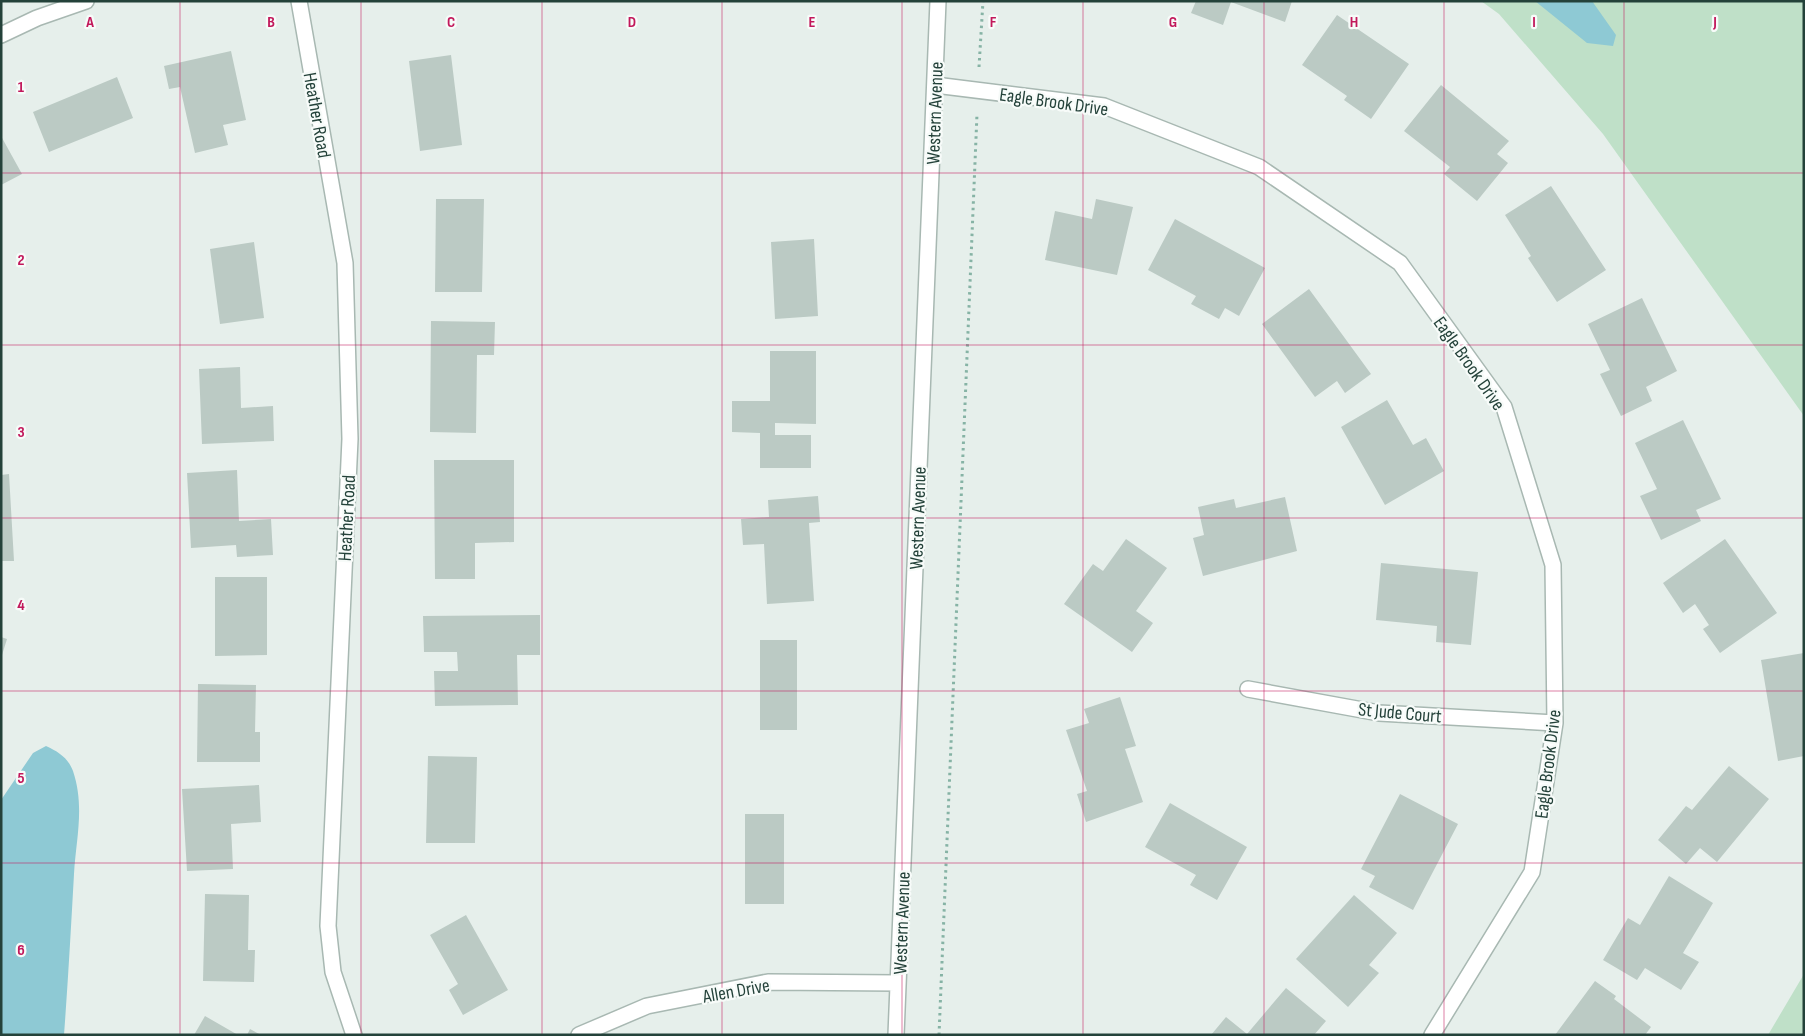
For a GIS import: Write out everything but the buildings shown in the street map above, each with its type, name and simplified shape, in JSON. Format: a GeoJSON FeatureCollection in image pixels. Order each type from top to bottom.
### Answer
{"type":"FeatureCollection","features":[{"type":"Feature","properties":{"kind":"street"},"geometry":{"type":"LineString","coordinates":[[1,35],[37,18],[86,1]]}},
{"type":"Feature","properties":{"kind":"street","name":"Heather Road"},"geometry":{"type":"LineString","coordinates":[[299,1],[345,263],[350,439],[328,926],[333,972],[354,1035]]}},
{"type":"Feature","properties":{"kind":"street","name":"Western Avenue"},"geometry":{"type":"LineString","coordinates":[[896,1035],[938,1]]}},
{"type":"Feature","properties":{"kind":"street","name":"Eagle Brook Drive"},"geometry":{"type":"LineString","coordinates":[[935,85],[1104,106],[1259,167],[1400,263],[1504,407],[1554,566],[1555,722],[1532,872],[1432,1035]]}},
{"type":"Feature","properties":{"kind":"street","name":"St Jude Court"},"geometry":{"type":"LineString","coordinates":[[1248,689],[1379,713],[1555,722]]}},
{"type":"Feature","properties":{"kind":"street","name":"Allen Drive"},"geometry":{"type":"LineString","coordinates":[[579,1035],[647,1006],[768,982],[898,983]]}},
{"type":"Feature","properties":{"kind":"path"},"geometry":{"type":"LineString","coordinates":[[939,1035],[983,1]]}},
{"type":"Feature","properties":{"kind":"green space"},"geometry":{"type":"Polygon","coordinates":[[[1481,1],[1804,1],[1804,416],[1603,134],[1499,14],[1481,1]]]}},
{"type":"Feature","properties":{"kind":"green space"},"geometry":{"type":"Polygon","coordinates":[[[1804,974],[1804,1035],[1768,1035],[1804,974]]]}},
{"type":"Feature","properties":{"kind":"water"},"geometry":{"type":"Polygon","coordinates":[[[1535,1],[1592,1],[1616,35],[1613,46],[1587,43],[1535,1]]]}},
{"type":"Feature","properties":{"kind":"water"},"geometry":{"type":"Polygon","coordinates":[[[46,746],[66,759],[73,771],[77,784],[79,810],[64,1035],[1,1035],[1,800],[33,753],[46,746]]]}}]}
